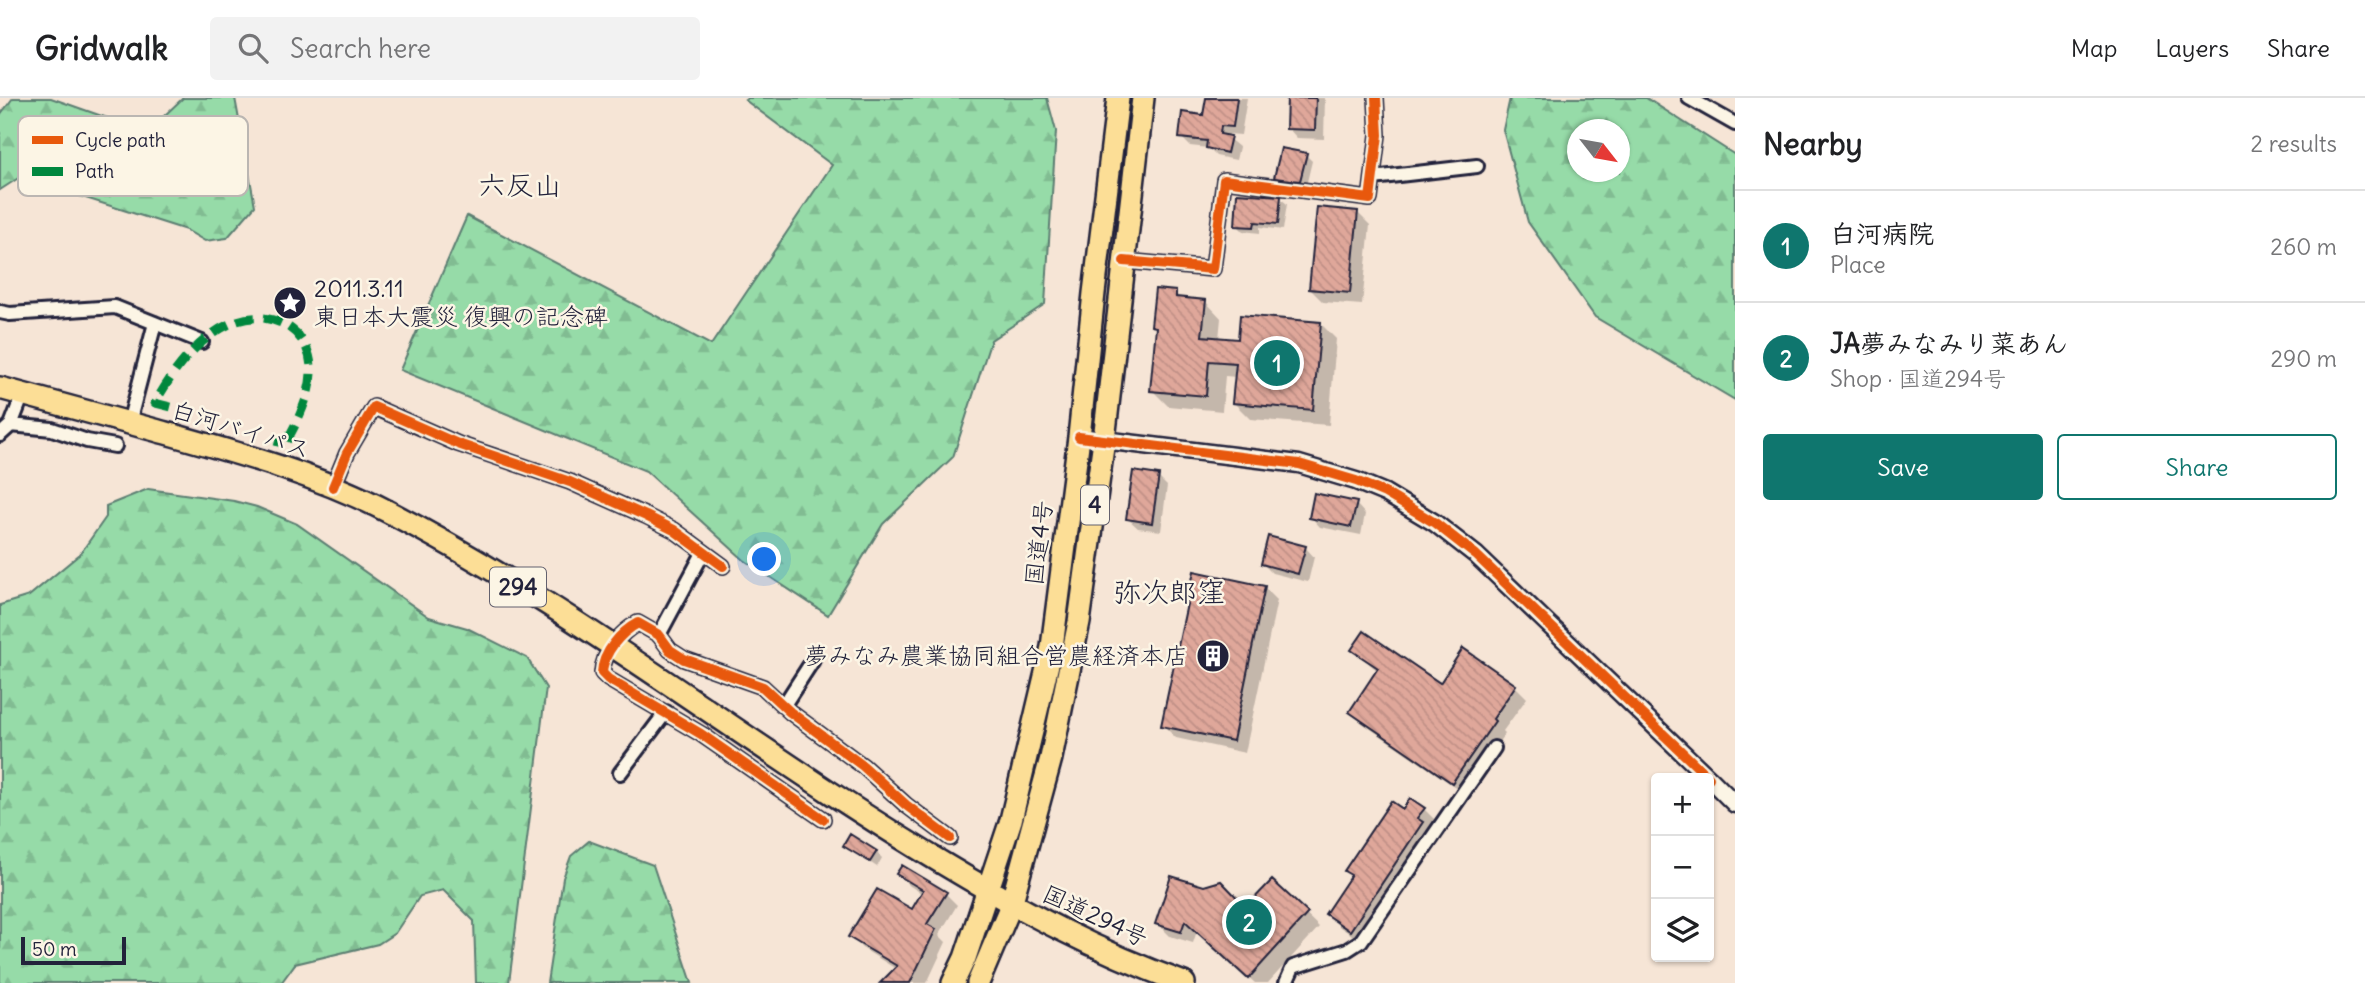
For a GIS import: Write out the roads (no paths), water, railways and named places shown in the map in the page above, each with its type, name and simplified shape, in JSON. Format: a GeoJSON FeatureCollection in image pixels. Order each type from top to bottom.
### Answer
{"type":"FeatureCollection","features":[{"type":"Feature","properties":{"kind":"highway","name":"国道4号"},"geometry":{"type":"LineString","coordinates":[[953,983],[1011,820],[1052,647],[1118,98]]}},
{"type":"Feature","properties":{"kind":"highway","name":"国道4号"},"geometry":{"type":"LineString","coordinates":[[978,983],[1011,905],[1051,758],[1079,622],[1104,440],[1143,98]]}},
{"type":"Feature","properties":{"kind":"highway","name":"白河バイパス"},"geometry":{"type":"LineString","coordinates":[[0,388],[232,451],[333,487],[386,510],[442,541],[613,647],[872,822],[987,890]]}},
{"type":"Feature","properties":{"kind":"highway","name":"国道294号"},"geometry":{"type":"LineString","coordinates":[[987,890],[1074,937],[1184,983]]}},
{"type":"Feature","properties":{"kind":"street"},"geometry":{"type":"LineString","coordinates":[[1124,261],[1213,270],[1224,180],[1370,200],[1378,135],[1376,98]]}},
{"type":"Feature","properties":{"kind":"street"},"geometry":{"type":"LineString","coordinates":[[1689,98],[1735,124]]}},
{"type":"Feature","properties":{"kind":"street"},"geometry":{"type":"LineString","coordinates":[[1373,177],[1477,166]]}},
{"type":"Feature","properties":{"kind":"street"},"geometry":{"type":"LineString","coordinates":[[0,312],[10,314],[115,307],[202,342]]}},
{"type":"Feature","properties":{"kind":"street"},"geometry":{"type":"LineString","coordinates":[[129,423],[155,323]]}},
{"type":"Feature","properties":{"kind":"street"},"geometry":{"type":"LineString","coordinates":[[0,435],[12,425],[23,394]]}},
{"type":"Feature","properties":{"kind":"street"},"geometry":{"type":"LineString","coordinates":[[333,487],[347,453],[374,407],[458,444],[570,482],[674,530],[723,566]]}},
{"type":"Feature","properties":{"kind":"street"},"geometry":{"type":"LineString","coordinates":[[12,425],[52,429],[87,441],[115,446]]}},
{"type":"Feature","properties":{"kind":"street"},"geometry":{"type":"LineString","coordinates":[[1079,437],[1300,464],[1356,481],[1405,504],[1436,523],[1476,555],[1704,773]]}},
{"type":"Feature","properties":{"kind":"street"},"geometry":{"type":"LineString","coordinates":[[659,635],[703,553]]}},
{"type":"Feature","properties":{"kind":"street"},"geometry":{"type":"LineString","coordinates":[[823,819],[666,712],[602,673],[603,664],[624,630],[638,623],[659,635],[670,650],[684,660],[763,687],[950,838]]}},
{"type":"Feature","properties":{"kind":"street"},"geometry":{"type":"LineString","coordinates":[[784,705],[813,660]]}},
{"type":"Feature","properties":{"kind":"street"},"geometry":{"type":"LineString","coordinates":[[620,774],[666,712]]}},
{"type":"Feature","properties":{"kind":"street"},"geometry":{"type":"LineString","coordinates":[[1286,983],[1293,967],[1346,950],[1361,941],[1494,748]]}},
{"type":"Feature","properties":{"kind":"street"},"geometry":{"type":"LineString","coordinates":[[1714,783],[1735,804]]}},
{"type":"Feature","properties":{"kind":"place","name":"2011.3.11 東日本大震災 復興の記念碑"},"geometry":{"type":"Point","coordinates":[290,303]}},
{"type":"Feature","properties":{"kind":"place","name":"白河病院"},"geometry":{"type":"Point","coordinates":[1277,363]}},
{"type":"Feature","properties":{"kind":"place","name":"夢みなみ農業協同組合営農経済本店"},"geometry":{"type":"Point","coordinates":[1213,656]}},
{"type":"Feature","properties":{"kind":"place","name":"JA夢みなみり菜あん"},"geometry":{"type":"Point","coordinates":[1249,922]}},
{"type":"Feature","properties":{"kind":"district","name":"六反山"},"geometry":{"type":"Point","coordinates":[520,185]}},
{"type":"Feature","properties":{"kind":"district","name":"弥次郎窪"},"geometry":{"type":"Point","coordinates":[1169,592]}}]}
